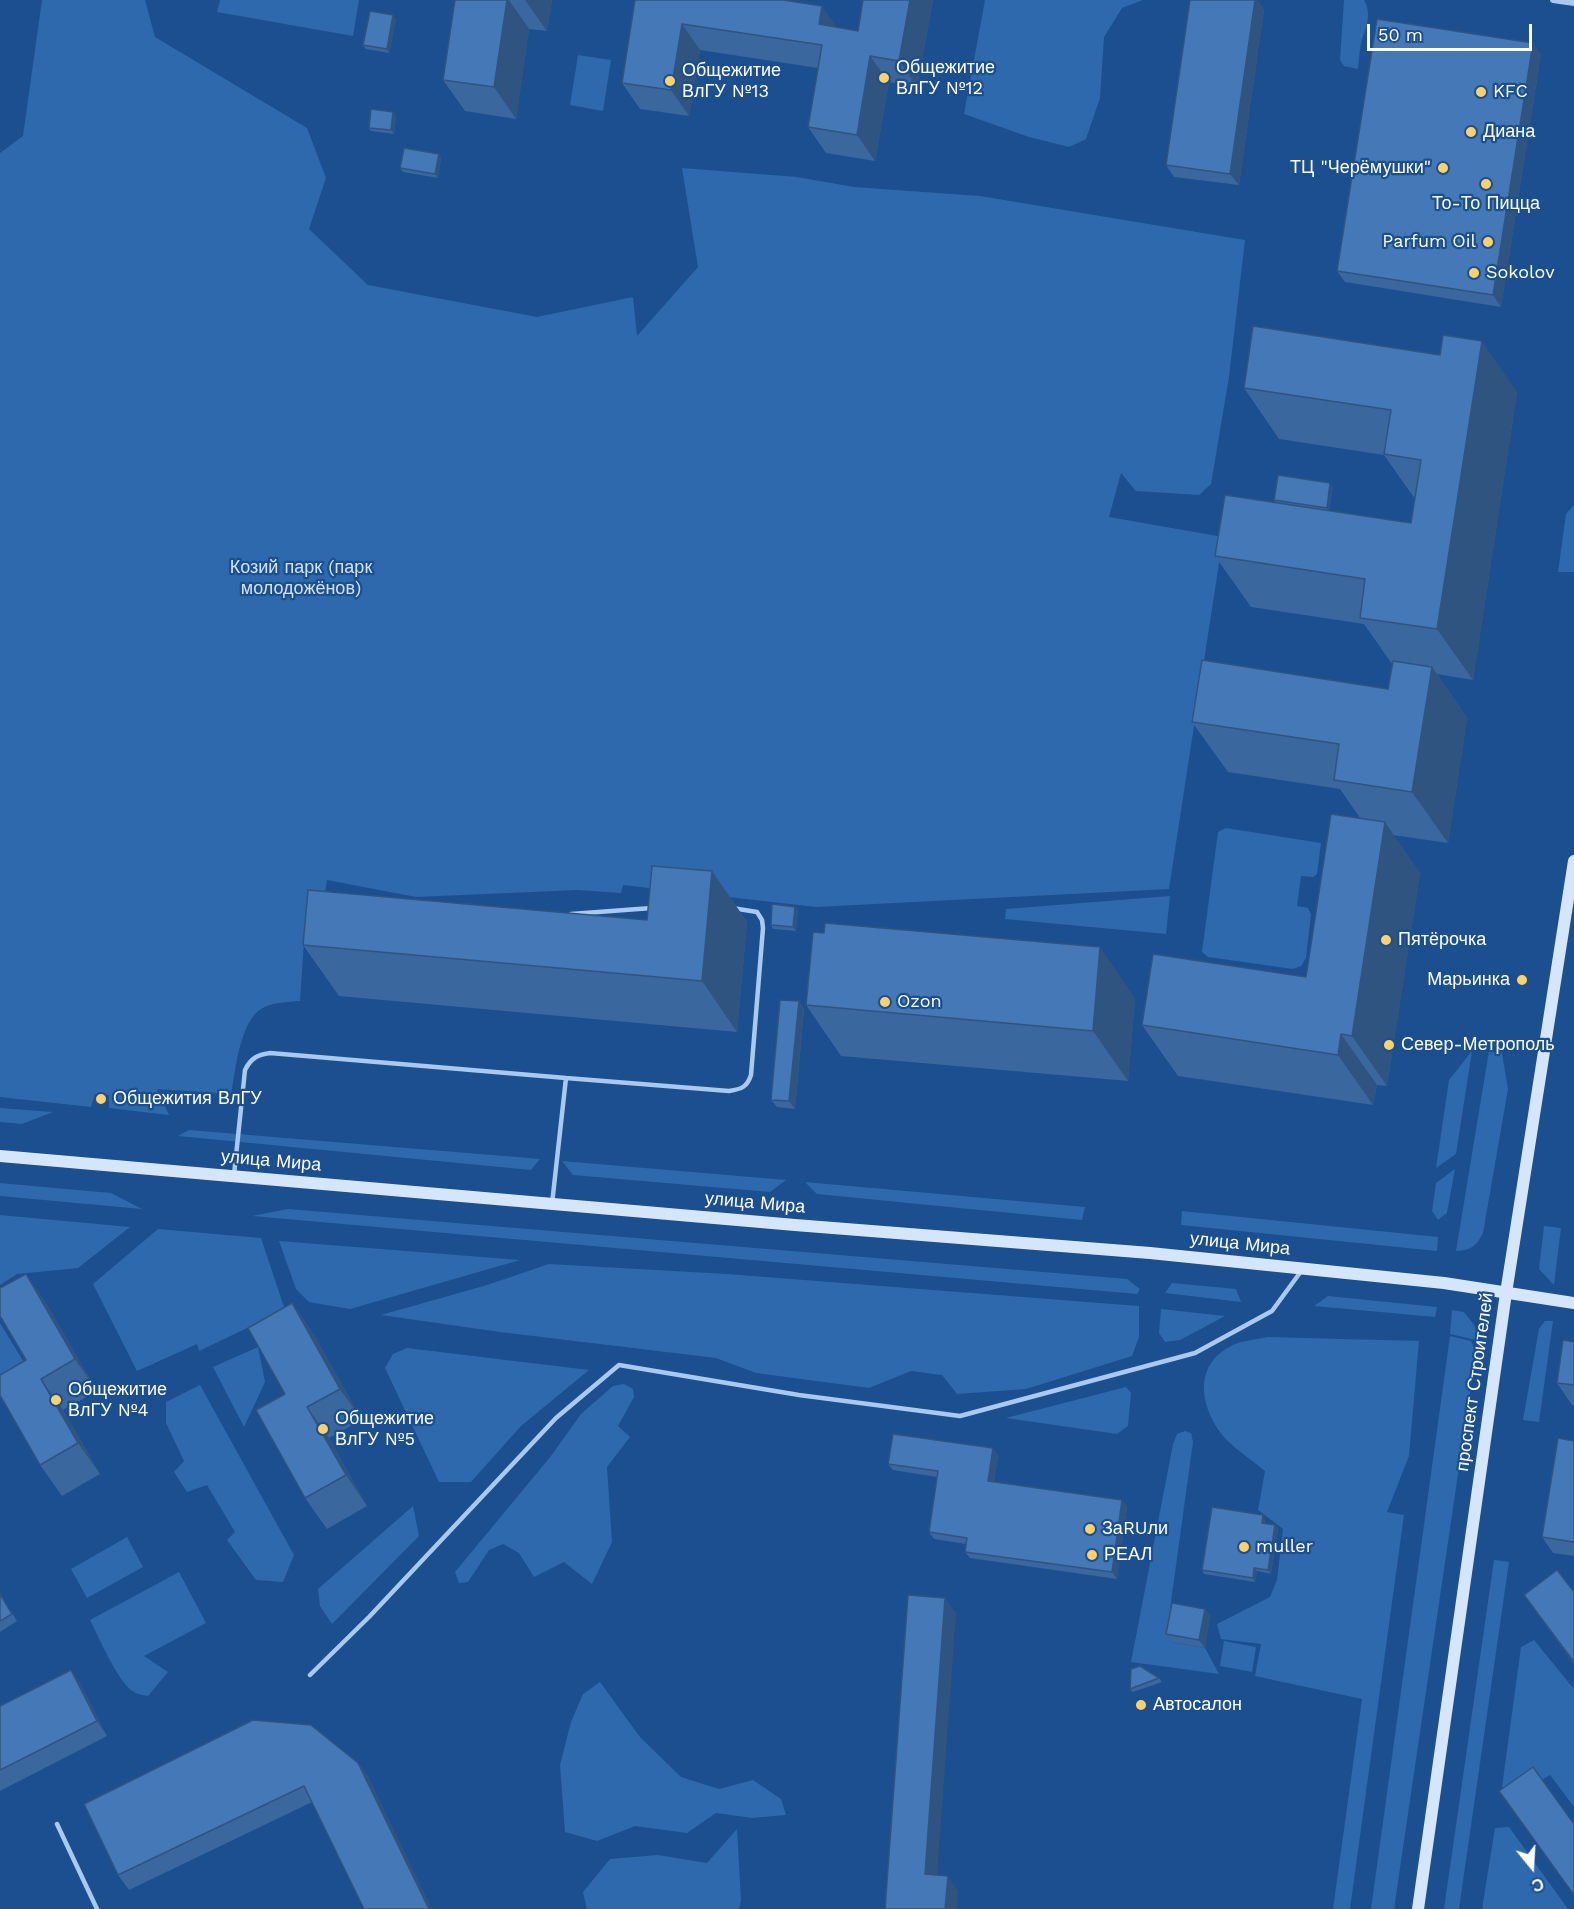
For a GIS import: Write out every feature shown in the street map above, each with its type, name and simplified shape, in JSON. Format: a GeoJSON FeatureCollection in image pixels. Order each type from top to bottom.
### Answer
{"type":"FeatureCollection","features":[{"type":"Feature","properties":{"kind":"main road","name":"проспект Строителей"},"geometry":{"type":"LineString","coordinates":[[1418,1909],[1506,1293],[1574,861]]}},
{"type":"Feature","properties":{"kind":"main road","name":"улица Мира"},"geometry":{"type":"LineString","coordinates":[[0,1156],[552,1204],[1150,1252],[1444,1282],[1574,1304]]}},
{"type":"Feature","properties":{"kind":"street"},"geometry":{"type":"LineString","coordinates":[[1553,0],[1574,3]]}},
{"type":"Feature","properties":{"kind":"lane"},"geometry":{"type":"LineString","coordinates":[[566,915],[658,907]]}},
{"type":"Feature","properties":{"kind":"lane"},"geometry":{"type":"LineString","coordinates":[[234,1176],[245,1070],[250,1060],[270,1053],[729,1091],[741,1089],[748,1084],[751,1075],[764,928],[757,912],[726,907]]}},
{"type":"Feature","properties":{"kind":"lane"},"geometry":{"type":"LineString","coordinates":[[552,1204],[566,1078]]}},
{"type":"Feature","properties":{"kind":"lane"},"geometry":{"type":"LineString","coordinates":[[310,1675],[369,1617],[556,1418],[619,1365],[799,1395],[960,1416],[1195,1353],[1272,1311],[1304,1268]]}},
{"type":"Feature","properties":{"kind":"lane"},"geometry":{"type":"LineString","coordinates":[[57,1824],[98,1909]]}},
{"type":"Feature","properties":{"kind":"green space","name":"Козий парк (парк молодожёнов)"},"geometry":{"type":"Polygon","coordinates":[[[42,0],[145,0],[155,37],[307,128],[326,178],[309,229],[368,285],[537,317],[633,297],[637,336],[698,267],[682,168],[797,177],[854,187],[980,196],[1245,240],[1229,377],[1211,484],[1199,495],[1136,491],[1121,473],[1109,517],[1223,537],[1169,889],[816,907],[623,885],[621,893],[577,890],[416,897],[327,880],[323,906],[306,911],[300,1001],[267,1006],[258,1011],[251,1020],[245,1031],[237,1058],[231,1094],[157,1089],[169,1115],[109,1108],[109,1095],[95,1094],[91,1107],[0,1097],[0,153],[23,136],[42,0]]]}},
{"type":"Feature","properties":{"kind":"green space"},"geometry":{"type":"Polygon","coordinates":[[[220,0],[359,0],[353,36],[217,12],[220,0]]]}},
{"type":"Feature","properties":{"kind":"green space"},"geometry":{"type":"Polygon","coordinates":[[[985,0],[1143,0],[1122,8],[1104,37],[1100,98],[1086,139],[1069,147],[1029,137],[964,114],[985,0]]]}},
{"type":"Feature","properties":{"kind":"green space"},"geometry":{"type":"Polygon","coordinates":[[[1344,0],[1364,0],[1367,6],[1367,22],[1360,47],[1358,69],[1344,66],[1340,60],[1344,0]]]}},
{"type":"Feature","properties":{"kind":"green space"},"geometry":{"type":"Polygon","coordinates":[[[578,55],[611,60],[603,111],[570,105],[578,55]]]}},
{"type":"Feature","properties":{"kind":"green space"},"geometry":{"type":"Polygon","coordinates":[[[1574,505],[1574,572],[1558,572],[1566,514],[1574,505]]]}},
{"type":"Feature","properties":{"kind":"green space"},"geometry":{"type":"Polygon","coordinates":[[[1226,828],[1321,843],[1317,874],[1313,877],[1301,876],[1297,906],[1308,908],[1311,914],[1306,958],[1301,966],[1293,969],[1208,957],[1202,952],[1218,832],[1226,828]]]}},
{"type":"Feature","properties":{"kind":"green space"},"geometry":{"type":"Polygon","coordinates":[[[1170,896],[1166,934],[1005,919],[1006,909],[1170,896]]]}},
{"type":"Feature","properties":{"kind":"green space"},"geometry":{"type":"Polygon","coordinates":[[[1472,1051],[1456,1154],[1436,1168],[1449,1080],[1472,1051]]]}},
{"type":"Feature","properties":{"kind":"green space"},"geometry":{"type":"Polygon","coordinates":[[[1489,1051],[1502,1053],[1508,1089],[1483,1233],[1472,1247],[1456,1251],[1489,1051]]]}},
{"type":"Feature","properties":{"kind":"green space"},"geometry":{"type":"Polygon","coordinates":[[[0,1108],[53,1112],[22,1124],[0,1122],[0,1108]]]}},
{"type":"Feature","properties":{"kind":"green space"},"geometry":{"type":"Polygon","coordinates":[[[189,1130],[540,1159],[531,1170],[178,1136],[189,1130]]]}},
{"type":"Feature","properties":{"kind":"green space"},"geometry":{"type":"Polygon","coordinates":[[[562,1161],[786,1180],[770,1192],[573,1175],[562,1161]]]}},
{"type":"Feature","properties":{"kind":"green space"},"geometry":{"type":"Polygon","coordinates":[[[1455,1169],[1447,1213],[1438,1220],[1432,1211],[1436,1183],[1455,1169]]]}},
{"type":"Feature","properties":{"kind":"green space"},"geometry":{"type":"Polygon","coordinates":[[[805,1182],[1085,1207],[1082,1220],[817,1194],[805,1182]]]}},
{"type":"Feature","properties":{"kind":"green space"},"geometry":{"type":"Polygon","coordinates":[[[0,1183],[111,1193],[142,1209],[0,1196],[0,1183]]]}},
{"type":"Feature","properties":{"kind":"green space"},"geometry":{"type":"Polygon","coordinates":[[[288,1209],[1127,1279],[1140,1289],[1137,1294],[252,1216],[288,1209]]]}},
{"type":"Feature","properties":{"kind":"green space"},"geometry":{"type":"Polygon","coordinates":[[[1182,1211],[1438,1237],[1437,1251],[1181,1225],[1182,1211]]]}},
{"type":"Feature","properties":{"kind":"green space"},"geometry":{"type":"Polygon","coordinates":[[[0,1215],[130,1227],[78,1268],[17,1274],[0,1285],[0,1215]]]}},
{"type":"Feature","properties":{"kind":"green space"},"geometry":{"type":"Polygon","coordinates":[[[1544,1226],[1561,1228],[1554,1285],[1539,1269],[1544,1226]]]}},
{"type":"Feature","properties":{"kind":"green space"},"geometry":{"type":"Polygon","coordinates":[[[158,1229],[261,1238],[285,1310],[199,1351],[197,1344],[137,1371],[93,1284],[158,1229]]]}},
{"type":"Feature","properties":{"kind":"green space"},"geometry":{"type":"Polygon","coordinates":[[[279,1241],[520,1260],[350,1309],[309,1302],[296,1289],[279,1241]]]}},
{"type":"Feature","properties":{"kind":"green space"},"geometry":{"type":"Polygon","coordinates":[[[549,1264],[727,1274],[1139,1306],[1139,1337],[1132,1356],[1026,1389],[957,1394],[942,1375],[911,1371],[869,1388],[756,1373],[716,1358],[381,1315],[487,1285],[549,1264]]]}},
{"type":"Feature","properties":{"kind":"green space"},"geometry":{"type":"Polygon","coordinates":[[[1172,1283],[1236,1289],[1241,1302],[1165,1293],[1172,1283]]]}},
{"type":"Feature","properties":{"kind":"green space"},"geometry":{"type":"Polygon","coordinates":[[[1328,1296],[1437,1307],[1435,1317],[1314,1306],[1328,1296]]]}},
{"type":"Feature","properties":{"kind":"green space"},"geometry":{"type":"Polygon","coordinates":[[[1161,1309],[1225,1316],[1180,1340],[1165,1342],[1159,1333],[1161,1309]]]}},
{"type":"Feature","properties":{"kind":"green space"},"geometry":{"type":"Polygon","coordinates":[[[1452,1310],[1464,1312],[1475,1326],[1476,1340],[1450,1334],[1452,1310]]]}},
{"type":"Feature","properties":{"kind":"green space"},"geometry":{"type":"Polygon","coordinates":[[[1545,1321],[1553,1321],[1539,1422],[1523,1420],[1539,1329],[1545,1321]]]}},
{"type":"Feature","properties":{"kind":"green space"},"geometry":{"type":"Polygon","coordinates":[[[0,1323],[30,1372],[0,1388],[0,1323]]]}},
{"type":"Feature","properties":{"kind":"green space"},"geometry":{"type":"Polygon","coordinates":[[[1450,1336],[1471,1341],[1476,1352],[1394,1909],[1371,1909],[1450,1336]]]}},
{"type":"Feature","properties":{"kind":"green space"},"geometry":{"type":"Polygon","coordinates":[[[1268,1337],[1419,1341],[1409,1456],[1387,1512],[1404,1515],[1350,1909],[1333,1909],[1362,1699],[1255,1676],[1261,1644],[1221,1639],[1217,1624],[1270,1597],[1277,1580],[1283,1529],[1258,1510],[1265,1471],[1220,1432],[1207,1406],[1204,1393],[1205,1380],[1208,1368],[1226,1349],[1241,1342],[1268,1337]]]}},
{"type":"Feature","properties":{"kind":"green space"},"geometry":{"type":"Polygon","coordinates":[[[258,1347],[265,1382],[244,1427],[213,1367],[258,1347]]]}},
{"type":"Feature","properties":{"kind":"green space"},"geometry":{"type":"Polygon","coordinates":[[[407,1348],[589,1370],[521,1426],[471,1482],[439,1482],[385,1368],[393,1354],[407,1348]]]}},
{"type":"Feature","properties":{"kind":"green space"},"geometry":{"type":"Polygon","coordinates":[[[624,1384],[633,1389],[634,1397],[618,1426],[630,1437],[607,1467],[612,1542],[592,1584],[564,1562],[534,1577],[519,1553],[503,1544],[489,1550],[468,1582],[459,1583],[455,1572],[551,1456],[581,1414],[613,1386],[624,1384]]]}},
{"type":"Feature","properties":{"kind":"green space"},"geometry":{"type":"Polygon","coordinates":[[[200,1385],[294,1555],[283,1582],[256,1580],[227,1540],[235,1532],[207,1485],[187,1492],[174,1472],[184,1461],[166,1423],[166,1402],[200,1385]]]}},
{"type":"Feature","properties":{"kind":"green space"},"geometry":{"type":"Polygon","coordinates":[[[1126,1387],[1131,1393],[1128,1426],[1117,1434],[1006,1418],[1126,1387]]]}},
{"type":"Feature","properties":{"kind":"green space"},"geometry":{"type":"Polygon","coordinates":[[[1185,1431],[1191,1433],[1193,1442],[1170,1609],[1172,1642],[1205,1648],[1219,1674],[1131,1662],[1173,1444],[1177,1434],[1185,1431]]]}},
{"type":"Feature","properties":{"kind":"green space"},"geometry":{"type":"Polygon","coordinates":[[[413,1506],[419,1536],[332,1624],[320,1606],[318,1589],[413,1506]]]}},
{"type":"Feature","properties":{"kind":"green space"},"geometry":{"type":"Polygon","coordinates":[[[127,1537],[143,1567],[87,1598],[71,1569],[127,1537]]]}},
{"type":"Feature","properties":{"kind":"green space"},"geometry":{"type":"Polygon","coordinates":[[[1494,1560],[1509,1562],[1459,1909],[1444,1909],[1494,1560]]]}},
{"type":"Feature","properties":{"kind":"green space"},"geometry":{"type":"Polygon","coordinates":[[[179,1572],[206,1623],[144,1656],[168,1672],[148,1696],[139,1694],[131,1690],[120,1677],[90,1620],[179,1572]]]}},
{"type":"Feature","properties":{"kind":"green space"},"geometry":{"type":"Polygon","coordinates":[[[1534,1640],[1574,1689],[1574,1807],[1550,1775],[1515,1796],[1502,1787],[1521,1647],[1534,1640]]]}},
{"type":"Feature","properties":{"kind":"green space"},"geometry":{"type":"Polygon","coordinates":[[[1224,1641],[1256,1647],[1252,1672],[1220,1666],[1224,1641]]]}},
{"type":"Feature","properties":{"kind":"green space"},"geometry":{"type":"Polygon","coordinates":[[[600,1682],[640,1737],[681,1777],[719,1789],[753,1780],[781,1799],[786,1815],[752,1818],[716,1813],[687,1833],[635,1826],[597,1841],[565,1832],[560,1765],[571,1722],[583,1694],[600,1682]]]}},
{"type":"Feature","properties":{"kind":"green space"},"geometry":{"type":"Polygon","coordinates":[[[1509,1827],[1568,1909],[1482,1909],[1495,1828],[1509,1827]]]}},
{"type":"Feature","properties":{"kind":"green space"},"geometry":{"type":"Polygon","coordinates":[[[737,1829],[741,1900],[739,1909],[587,1909],[583,1892],[610,1859],[658,1855],[707,1863],[737,1829]]]}},
{"type":"Feature","properties":{"kind":"building"},"geometry":{"type":"Polygon","coordinates":[[[455,0],[507,0],[494,87],[443,80],[455,0]]]}},
{"type":"Feature","properties":{"kind":"building"},"geometry":{"type":"Polygon","coordinates":[[[635,0],[783,0],[822,6],[819,24],[858,31],[863,0],[910,0],[899,61],[870,56],[857,135],[808,127],[822,45],[682,24],[671,90],[622,83],[635,0]]]}},
{"type":"Feature","properties":{"kind":"building"},"geometry":{"type":"Polygon","coordinates":[[[1190,0],[1255,0],[1230,174],[1166,165],[1190,0]]]}},
{"type":"Feature","properties":{"kind":"building"},"geometry":{"type":"Polygon","coordinates":[[[370,11],[393,15],[387,49],[363,45],[370,11]]]}},
{"type":"Feature","properties":{"kind":"building","name":"ТЦ \"Черёмушки\""},"geometry":{"type":"Polygon","coordinates":[[[1377,19],[1533,43],[1493,295],[1337,271],[1377,19]]]}},
{"type":"Feature","properties":{"kind":"building"},"geometry":{"type":"Polygon","coordinates":[[[371,109],[393,112],[391,130],[369,128],[371,109]]]}},
{"type":"Feature","properties":{"kind":"building"},"geometry":{"type":"Polygon","coordinates":[[[404,148],[439,154],[435,174],[400,168],[404,148]]]}},
{"type":"Feature","properties":{"kind":"building"},"geometry":{"type":"Polygon","coordinates":[[[1253,326],[1440,355],[1443,335],[1482,341],[1437,629],[1360,618],[1365,579],[1215,556],[1225,495],[1411,523],[1421,460],[1384,454],[1391,410],[1244,388],[1253,326]]]}},
{"type":"Feature","properties":{"kind":"building"},"geometry":{"type":"Polygon","coordinates":[[[1278,475],[1330,483],[1327,508],[1274,500],[1278,475]]]}},
{"type":"Feature","properties":{"kind":"building"},"geometry":{"type":"Polygon","coordinates":[[[1202,660],[1388,689],[1393,661],[1432,667],[1412,792],[1334,780],[1339,744],[1192,722],[1202,660]]]}},
{"type":"Feature","properties":{"kind":"building"},"geometry":{"type":"Polygon","coordinates":[[[1331,814],[1385,822],[1352,1036],[1341,1034],[1338,1055],[1142,1025],[1153,954],[1306,977],[1331,814]]]}},
{"type":"Feature","properties":{"kind":"building"},"geometry":{"type":"Polygon","coordinates":[[[652,866],[712,871],[702,981],[303,945],[308,890],[647,920],[652,866]]]}},
{"type":"Feature","properties":{"kind":"building"},"geometry":{"type":"Polygon","coordinates":[[[772,904],[795,907],[793,927],[771,925],[772,904]]]}},
{"type":"Feature","properties":{"kind":"building"},"geometry":{"type":"Polygon","coordinates":[[[825,923],[1100,947],[1093,1031],[806,1005],[813,932],[824,933],[825,923]]]}},
{"type":"Feature","properties":{"kind":"building"},"geometry":{"type":"Polygon","coordinates":[[[780,1000],[799,1001],[789,1101],[771,1100],[780,1000]]]}},
{"type":"Feature","properties":{"kind":"building"},"geometry":{"type":"Polygon","coordinates":[[[26,1274],[75,1359],[41,1379],[78,1443],[40,1465],[0,1395],[0,1375],[26,1360],[0,1316],[0,1288],[26,1274]]]}},
{"type":"Feature","properties":{"kind":"building"},"geometry":{"type":"Polygon","coordinates":[[[292,1303],[340,1389],[307,1407],[346,1475],[305,1498],[256,1410],[285,1394],[248,1328],[292,1303]]]}},
{"type":"Feature","properties":{"kind":"building"},"geometry":{"type":"Polygon","coordinates":[[[1563,1340],[1574,1342],[1574,1385],[1557,1383],[1563,1340]]]}},
{"type":"Feature","properties":{"kind":"building"},"geometry":{"type":"Polygon","coordinates":[[[893,1434],[993,1448],[988,1481],[1122,1500],[1112,1572],[965,1552],[967,1538],[929,1532],[938,1471],[888,1464],[893,1434]]]}},
{"type":"Feature","properties":{"kind":"building"},"geometry":{"type":"Polygon","coordinates":[[[1558,1438],[1574,1441],[1574,1542],[1542,1537],[1558,1438]]]}},
{"type":"Feature","properties":{"kind":"building"},"geometry":{"type":"Polygon","coordinates":[[[1212,1507],[1263,1515],[1262,1523],[1275,1525],[1268,1570],[1254,1568],[1253,1578],[1202,1570],[1212,1507]]]}},
{"type":"Feature","properties":{"kind":"building"},"geometry":{"type":"Polygon","coordinates":[[[1557,1570],[1574,1592],[1574,1662],[1524,1595],[1557,1570]]]}},
{"type":"Feature","properties":{"kind":"building"},"geometry":{"type":"Polygon","coordinates":[[[0,1594],[12,1614],[0,1621],[0,1594]]]}},
{"type":"Feature","properties":{"kind":"building"},"geometry":{"type":"Polygon","coordinates":[[[908,1595],[945,1598],[925,1874],[948,1876],[945,1909],[885,1909],[908,1595]]]}},
{"type":"Feature","properties":{"kind":"building"},"geometry":{"type":"Polygon","coordinates":[[[1172,1603],[1205,1609],[1199,1640],[1166,1634],[1172,1603]]]}},
{"type":"Feature","properties":{"kind":"building"},"geometry":{"type":"Polygon","coordinates":[[[1140,1666],[1159,1678],[1130,1689],[1131,1669],[1140,1666]]]}},
{"type":"Feature","properties":{"kind":"building"},"geometry":{"type":"Polygon","coordinates":[[[71,1670],[97,1721],[0,1770],[0,1706],[71,1670]]]}},
{"type":"Feature","properties":{"kind":"building"},"geometry":{"type":"Polygon","coordinates":[[[253,1720],[311,1725],[358,1763],[429,1909],[364,1909],[304,1786],[118,1875],[84,1804],[253,1720]]]}},
{"type":"Feature","properties":{"kind":"building"},"geometry":{"type":"Polygon","coordinates":[[[1533,1767],[1574,1824],[1574,1895],[1499,1791],[1533,1767]]]}},
{"type":"Feature","properties":{"kind":"place","name":"Общежитие ВлГУ №12"},"geometry":{"type":"Point","coordinates":[884,78]}},
{"type":"Feature","properties":{"kind":"place","name":"Общежитие ВлГУ №13"},"geometry":{"type":"Point","coordinates":[670,81]}},
{"type":"Feature","properties":{"kind":"place","name":"KFC"},"geometry":{"type":"Point","coordinates":[1481,92]}},
{"type":"Feature","properties":{"kind":"place","name":"Диана"},"geometry":{"type":"Point","coordinates":[1471,132]}},
{"type":"Feature","properties":{"kind":"place","name":"ТЦ \"Черёмушки\""},"geometry":{"type":"Point","coordinates":[1443,168]}},
{"type":"Feature","properties":{"kind":"place","name":"То-То Пицца"},"geometry":{"type":"Point","coordinates":[1486,184]}},
{"type":"Feature","properties":{"kind":"place","name":"Parfum Oil"},"geometry":{"type":"Point","coordinates":[1488,242]}},
{"type":"Feature","properties":{"kind":"place","name":"Sokolov"},"geometry":{"type":"Point","coordinates":[1474,273]}},
{"type":"Feature","properties":{"kind":"place","name":"Пятёрочка"},"geometry":{"type":"Point","coordinates":[1386,940]}},
{"type":"Feature","properties":{"kind":"place","name":"Марьинка"},"geometry":{"type":"Point","coordinates":[1522,980]}},
{"type":"Feature","properties":{"kind":"place","name":"Ozon"},"geometry":{"type":"Point","coordinates":[885,1002]}},
{"type":"Feature","properties":{"kind":"place","name":"Север-Метрополь"},"geometry":{"type":"Point","coordinates":[1389,1045]}},
{"type":"Feature","properties":{"kind":"place","name":"Общежития ВлГУ"},"geometry":{"type":"Point","coordinates":[101,1099]}},
{"type":"Feature","properties":{"kind":"place","name":"Общежитие ВлГУ №4"},"geometry":{"type":"Point","coordinates":[56,1400]}},
{"type":"Feature","properties":{"kind":"place","name":"Общежитие ВлГУ №5"},"geometry":{"type":"Point","coordinates":[323,1429]}},
{"type":"Feature","properties":{"kind":"place","name":"ЗаRUли"},"geometry":{"type":"Point","coordinates":[1090,1529]}},
{"type":"Feature","properties":{"kind":"place","name":"muller"},"geometry":{"type":"Point","coordinates":[1244,1547]}},
{"type":"Feature","properties":{"kind":"place","name":"РЕАЛ"},"geometry":{"type":"Point","coordinates":[1092,1555]}},
{"type":"Feature","properties":{"kind":"place","name":"Автосалон"},"geometry":{"type":"Point","coordinates":[1141,1705]}}]}
